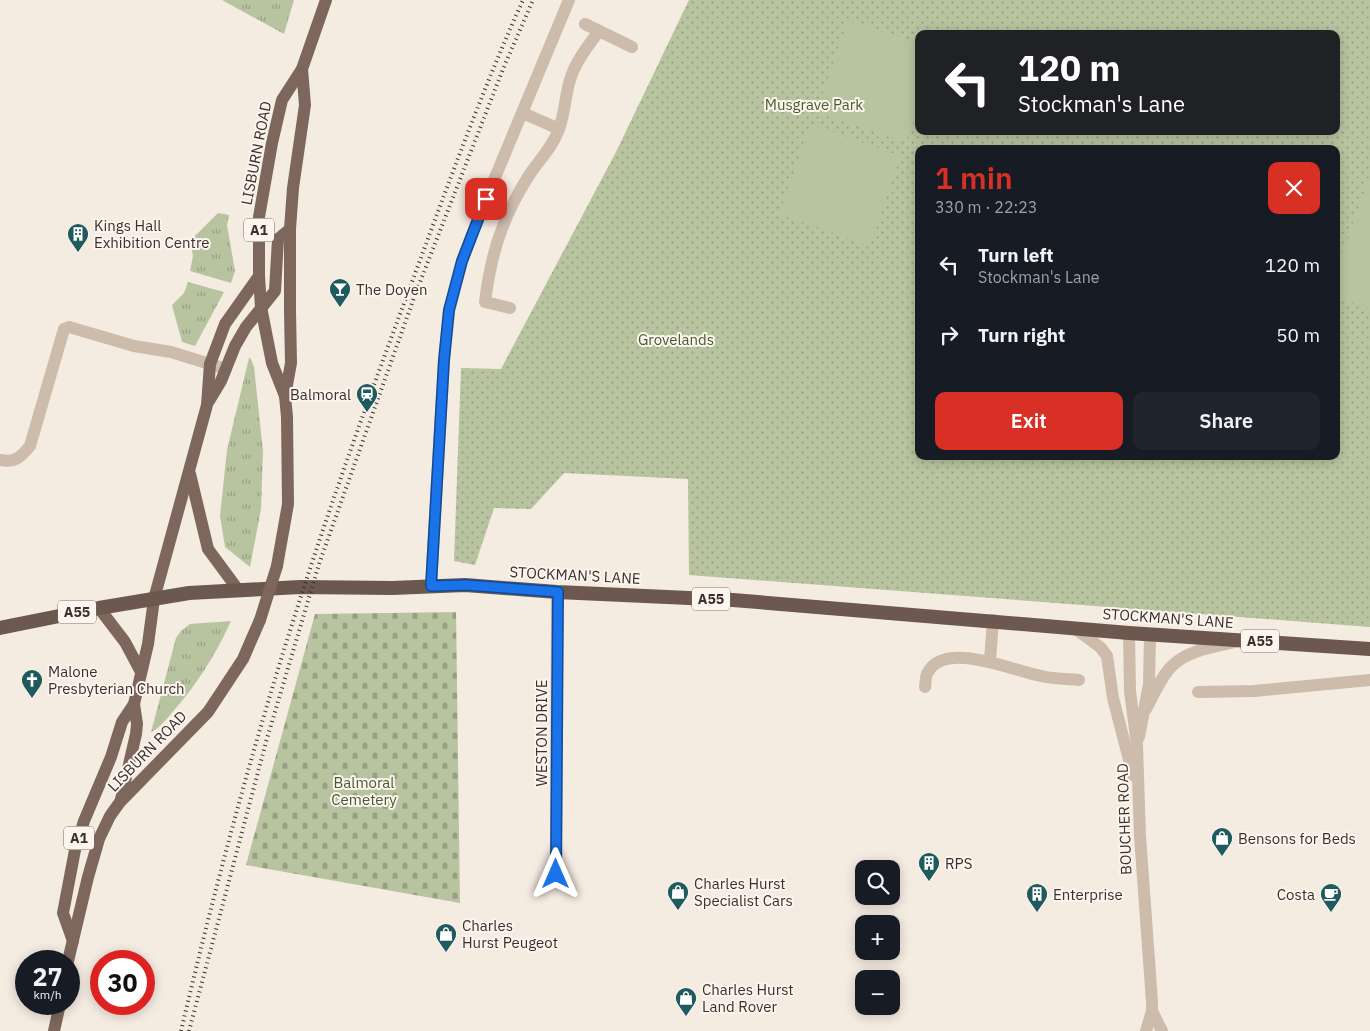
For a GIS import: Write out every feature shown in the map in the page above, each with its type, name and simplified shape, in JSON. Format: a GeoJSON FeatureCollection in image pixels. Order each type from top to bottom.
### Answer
{"type":"FeatureCollection","features":[{"type":"Feature","properties":{"kind":"highway","name":"STOCKMAN'S LANE"},"geometry":{"type":"LineString","coordinates":[[154,599],[189,593],[300,587],[466,585],[558,592],[733,600],[993,620],[1129,633],[1370,649]]}},
{"type":"Feature","properties":{"kind":"highway","name":"A55"},"geometry":{"type":"LineString","coordinates":[[0,628],[154,599]]}},
{"type":"Feature","properties":{"kind":"main road","name":"LISBURN ROAD"},"geometry":{"type":"LineString","coordinates":[[285,396],[272,363],[261,307],[259,276],[260,217],[272,143],[282,100],[302,69],[326,0]]}},
{"type":"Feature","properties":{"kind":"main road","name":"LISBURN ROAD"},"geometry":{"type":"LineString","coordinates":[[70,950],[99,839],[110,816],[120,802],[208,712],[243,659],[260,620],[277,566],[288,504],[285,396],[291,363],[290,229],[295,173],[305,105],[302,69]]}},
{"type":"Feature","properties":{"kind":"main road","name":"A1"},"geometry":{"type":"LineString","coordinates":[[207,405],[246,327],[275,291],[278,239],[290,229]]}},
{"type":"Feature","properties":{"kind":"main road","name":"A1"},"geometry":{"type":"LineString","coordinates":[[120,802],[136,734],[137,724],[134,704],[148,644],[154,599],[207,405],[210,364],[225,324],[259,276]]}},
{"type":"Feature","properties":{"kind":"main road"},"geometry":{"type":"LineString","coordinates":[[189,471],[208,549],[239,591]]}},
{"type":"Feature","properties":{"kind":"main road"},"geometry":{"type":"LineString","coordinates":[[100,608],[125,642],[141,672]]}},
{"type":"Feature","properties":{"kind":"main road","name":"A1"},"geometry":{"type":"LineString","coordinates":[[72,941],[63,913],[75,850],[84,821],[111,757],[122,722],[134,704]]}},
{"type":"Feature","properties":{"kind":"main road"},"geometry":{"type":"LineString","coordinates":[[54,1031],[58,1015]]}},
{"type":"Feature","properties":{"kind":"street"},"geometry":{"type":"LineString","coordinates":[[431,586],[444,360],[449,310],[462,261],[569,0]]}},
{"type":"Feature","properties":{"kind":"street"},"geometry":{"type":"LineString","coordinates":[[585,24],[632,47]]}},
{"type":"Feature","properties":{"kind":"street"},"geometry":{"type":"LineString","coordinates":[[510,308],[485,302],[489,270],[498,237],[515,198],[559,128],[570,79],[581,57],[599,31]]}},
{"type":"Feature","properties":{"kind":"street"},"geometry":{"type":"LineString","coordinates":[[523,113],[559,128]]}},
{"type":"Feature","properties":{"kind":"street"},"geometry":{"type":"LineString","coordinates":[[0,460],[9,462],[21,457],[30,446],[64,329],[70,327],[134,346],[171,352],[226,369]]}},
{"type":"Feature","properties":{"kind":"street","name":"WESTON DRIVE"},"geometry":{"type":"LineString","coordinates":[[556,874],[558,592]]}},
{"type":"Feature","properties":{"kind":"street"},"geometry":{"type":"LineString","coordinates":[[990,661],[993,620]]}},
{"type":"Feature","properties":{"kind":"street"},"geometry":{"type":"LineString","coordinates":[[1074,628],[1100,648],[1106,656],[1138,797]]}},
{"type":"Feature","properties":{"kind":"street","name":"BOUCHER ROAD"},"geometry":{"type":"LineString","coordinates":[[1129,633],[1130,691],[1137,745],[1138,797],[1152,1011],[1146,1031]]}},
{"type":"Feature","properties":{"kind":"street","name":"BOUCHER ROAD"},"geometry":{"type":"LineString","coordinates":[[1137,745],[1146,709],[1149,684],[1150,634]]}},
{"type":"Feature","properties":{"kind":"street"},"geometry":{"type":"LineString","coordinates":[[1146,709],[1162,679],[1172,666],[1199,651],[1242,640]]}},
{"type":"Feature","properties":{"kind":"street"},"geometry":{"type":"LineString","coordinates":[[925,687],[927,674],[934,664],[948,658],[990,661],[1040,676],[1079,680]]}},
{"type":"Feature","properties":{"kind":"street"},"geometry":{"type":"LineString","coordinates":[[1198,692],[1254,692],[1370,680]]}},
{"type":"Feature","properties":{"kind":"street","name":"BOUCHER ROAD"},"geometry":{"type":"LineString","coordinates":[[1152,1011],[1162,1031]]}},
{"type":"Feature","properties":{"kind":"green space"},"geometry":{"type":"Polygon","coordinates":[[[222,0],[294,0],[284,34],[222,0]]]}},
{"type":"Feature","properties":{"kind":"green space"},"geometry":{"type":"Polygon","coordinates":[[[689,0],[1370,0],[1370,627],[689,575],[688,479],[564,473],[531,509],[494,508],[475,565],[454,561],[461,368],[501,369],[616,152],[689,0]]]}},
{"type":"Feature","properties":{"kind":"green space"},"geometry":{"type":"Polygon","coordinates":[[[848,20],[915,43],[915,116],[906,142],[816,112],[848,20]]]}},
{"type":"Feature","properties":{"kind":"green space"},"geometry":{"type":"Polygon","coordinates":[[[810,124],[901,156],[870,246],[779,214],[810,124]]]}},
{"type":"Feature","properties":{"kind":"green space"},"geometry":{"type":"Polygon","coordinates":[[[1370,176],[1370,309],[1340,298],[1340,259],[1370,176]]]}},
{"type":"Feature","properties":{"kind":"green space"},"geometry":{"type":"Polygon","coordinates":[[[218,213],[229,215],[227,225],[235,271],[231,283],[190,271],[193,256],[190,241],[218,213]]]}},
{"type":"Feature","properties":{"kind":"green space"},"geometry":{"type":"Polygon","coordinates":[[[188,282],[224,292],[195,346],[182,342],[172,305],[184,293],[188,282]]]}},
{"type":"Feature","properties":{"kind":"green space"},"geometry":{"type":"Polygon","coordinates":[[[249,358],[254,367],[263,451],[261,509],[250,567],[225,547],[220,516],[227,450],[249,358]]]}},
{"type":"Feature","properties":{"kind":"green space","name":"Balmoral Cemetery"},"geometry":{"type":"Polygon","coordinates":[[[456,612],[460,903],[246,865],[315,614],[456,612]]]}},
{"type":"Feature","properties":{"kind":"green space"},"geometry":{"type":"Polygon","coordinates":[[[231,621],[197,682],[166,720],[151,732],[176,638],[181,631],[190,624],[231,621]]]}},
{"type":"Feature","properties":{"kind":"railway"},"geometry":{"type":"LineString","coordinates":[[181,1031],[248,770],[308,574],[365,411],[450,181],[492,72],[523,0]]}},
{"type":"Feature","properties":{"kind":"railway"},"geometry":{"type":"LineString","coordinates":[[189,1031],[266,742],[319,564],[415,295],[503,69],[533,0]]}},
{"type":"Feature","properties":{"kind":"place","name":"Kings Hall Exhibition Centre"},"geometry":{"type":"Point","coordinates":[78,253]}},
{"type":"Feature","properties":{"kind":"place","name":"The Doyen"},"geometry":{"type":"Point","coordinates":[340,308]}},
{"type":"Feature","properties":{"kind":"place","name":"Balmoral"},"geometry":{"type":"Point","coordinates":[367,413]}},
{"type":"Feature","properties":{"kind":"place","name":"Malone Presbyterian Church"},"geometry":{"type":"Point","coordinates":[32,699]}},
{"type":"Feature","properties":{"kind":"place","name":"Bensons for Beds"},"geometry":{"type":"Point","coordinates":[1222,857]}},
{"type":"Feature","properties":{"kind":"place","name":"RPS"},"geometry":{"type":"Point","coordinates":[929,882]}},
{"type":"Feature","properties":{"kind":"place","name":"Charles Hurst Specialist Cars"},"geometry":{"type":"Point","coordinates":[678,911]}},
{"type":"Feature","properties":{"kind":"place","name":"Enterprise"},"geometry":{"type":"Point","coordinates":[1037,913]}},
{"type":"Feature","properties":{"kind":"place","name":"Costa"},"geometry":{"type":"Point","coordinates":[1331,913]}},
{"type":"Feature","properties":{"kind":"place","name":"Charles Hurst Peugeot"},"geometry":{"type":"Point","coordinates":[446,953]}},
{"type":"Feature","properties":{"kind":"place","name":"Charles Hurst Land Rover"},"geometry":{"type":"Point","coordinates":[686,1017]}},
{"type":"Feature","properties":{"kind":"route"},"geometry":{"type":"LineString","coordinates":[[486,199],[462,261],[449,310],[432,538],[431,586],[466,585],[558,592],[556,874]]}},
{"type":"Feature","properties":{"kind":"park label","name":"Musgrave Park"},"geometry":{"type":"Point","coordinates":[814,104]}},
{"type":"Feature","properties":{"kind":"park label","name":"Grovelands"},"geometry":{"type":"Point","coordinates":[676,339]}}]}
